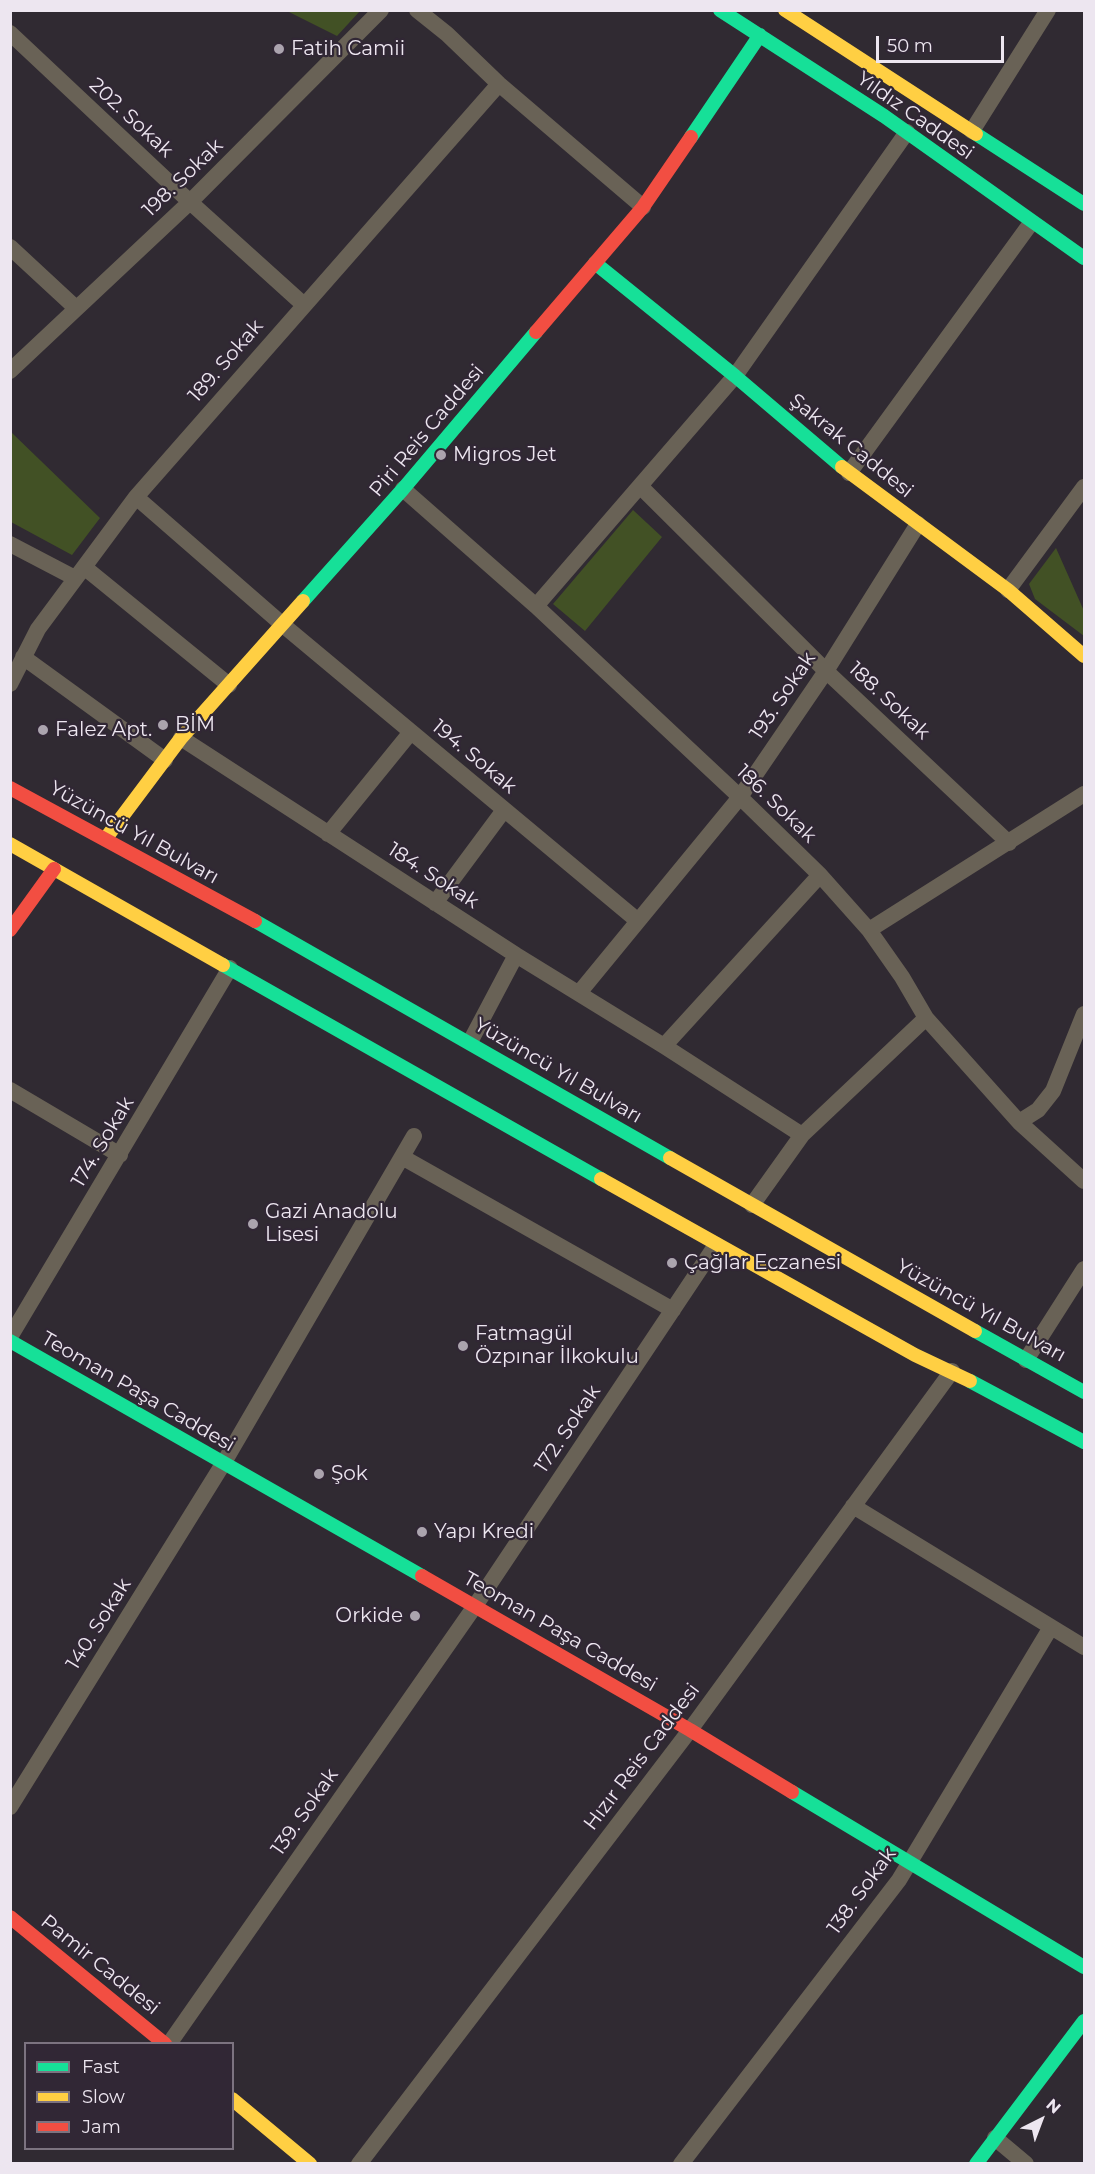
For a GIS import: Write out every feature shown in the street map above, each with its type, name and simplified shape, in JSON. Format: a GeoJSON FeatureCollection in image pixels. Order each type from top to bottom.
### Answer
{"type":"FeatureCollection","features":[{"type":"Feature","properties":{"kind":"street","name":"198. Sokak"},"geometry":{"type":"LineString","coordinates":[[10,371],[190,202],[381,10]]}},
{"type":"Feature","properties":{"kind":"street"},"geometry":{"type":"LineString","coordinates":[[417,10],[447,34],[499,84],[643,207]]}},
{"type":"Feature","properties":{"kind":"street","name":"Yıldız Caddesi"},"geometry":{"type":"LineString","coordinates":[[720,10],[907,132],[1031,223],[1084,258]]}},
{"type":"Feature","properties":{"kind":"street","name":"Yıldız Caddesi"},"geometry":{"type":"LineString","coordinates":[[784,10],[1084,204]]}},
{"type":"Feature","properties":{"kind":"street"},"geometry":{"type":"LineString","coordinates":[[972,131],[1048,10]]}},
{"type":"Feature","properties":{"kind":"street","name":"202. Sokak"},"geometry":{"type":"LineString","coordinates":[[10,33],[190,202],[304,304]]}},
{"type":"Feature","properties":{"kind":"street","name":"Piri Reis Caddesi"},"geometry":{"type":"LineString","coordinates":[[106,838],[181,738],[403,489],[643,207],[760,35]]}},
{"type":"Feature","properties":{"kind":"street","name":"189. Sokak"},"geometry":{"type":"LineString","coordinates":[[10,684],[38,628],[135,497],[499,84]]}},
{"type":"Feature","properties":{"kind":"street"},"geometry":{"type":"LineString","coordinates":[[536,606],[735,376],[907,132]]}},
{"type":"Feature","properties":{"kind":"street"},"geometry":{"type":"LineString","coordinates":[[849,473],[1031,223]]}},
{"type":"Feature","properties":{"kind":"street"},"geometry":{"type":"LineString","coordinates":[[10,247],[76,308]]}},
{"type":"Feature","properties":{"kind":"street","name":"Şakrak Caddesi"},"geometry":{"type":"LineString","coordinates":[[595,263],[735,376],[849,473],[1008,590],[1084,656]]}},
{"type":"Feature","properties":{"kind":"street","name":"188. Sokak"},"geometry":{"type":"LineString","coordinates":[[640,486],[826,671],[1009,843]]}},
{"type":"Feature","properties":{"kind":"street"},"geometry":{"type":"LineString","coordinates":[[1008,590],[1084,487]]}},
{"type":"Feature","properties":{"kind":"street","name":"186. Sokak"},"geometry":{"type":"LineString","coordinates":[[403,489],[536,606],[820,875],[869,930],[902,977],[926,1018],[1019,1122],[1084,1181]]}},
{"type":"Feature","properties":{"kind":"street","name":"194. Sokak"},"geometry":{"type":"LineString","coordinates":[[135,497],[283,625],[638,921]]}},
{"type":"Feature","properties":{"kind":"street","name":"193. Sokak"},"geometry":{"type":"LineString","coordinates":[[579,993],[740,797],[826,671],[918,524]]}},
{"type":"Feature","properties":{"kind":"street"},"geometry":{"type":"LineString","coordinates":[[10,544],[80,572],[229,685]]}},
{"type":"Feature","properties":{"kind":"street"},"geometry":{"type":"LineString","coordinates":[[23,657],[165,760]]}},
{"type":"Feature","properties":{"kind":"street"},"geometry":{"type":"LineString","coordinates":[[328,834],[411,732]]}},
{"type":"Feature","properties":{"kind":"street","name":"184. Sokak"},"geometry":{"type":"LineString","coordinates":[[181,738],[516,955],[664,1046],[802,1135]]}},
{"type":"Feature","properties":{"kind":"street","name":"Yüzüncü Yıl Bulvarı"},"geometry":{"type":"LineString","coordinates":[[10,788],[106,838],[470,1042],[752,1205],[1084,1392]]}},
{"type":"Feature","properties":{"kind":"street"},"geometry":{"type":"LineString","coordinates":[[869,930],[1084,794]]}},
{"type":"Feature","properties":{"kind":"street"},"geometry":{"type":"LineString","coordinates":[[435,903],[504,810]]}},
{"type":"Feature","properties":{"kind":"street"},"geometry":{"type":"LineString","coordinates":[[10,844],[716,1245],[915,1355],[952,1371],[1084,1442]]}},
{"type":"Feature","properties":{"kind":"street"},"geometry":{"type":"LineString","coordinates":[[10,930],[54,869]]}},
{"type":"Feature","properties":{"kind":"street"},"geometry":{"type":"LineString","coordinates":[[664,1046],[820,875]]}},
{"type":"Feature","properties":{"kind":"street"},"geometry":{"type":"LineString","coordinates":[[470,1042],[516,955]]}},
{"type":"Feature","properties":{"kind":"street","name":"174. Sokak"},"geometry":{"type":"LineString","coordinates":[[10,1339],[230,968]]}},
{"type":"Feature","properties":{"kind":"street"},"geometry":{"type":"LineString","coordinates":[[1019,1122],[1038,1110],[1053,1091],[1084,1014]]}},
{"type":"Feature","properties":{"kind":"street"},"geometry":{"type":"LineString","coordinates":[[752,1205],[802,1135],[926,1018]]}},
{"type":"Feature","properties":{"kind":"street"},"geometry":{"type":"LineString","coordinates":[[10,1089],[120,1155]]}},
{"type":"Feature","properties":{"kind":"street","name":"140. Sokak"},"geometry":{"type":"LineString","coordinates":[[10,1807],[223,1464],[414,1136]]}},
{"type":"Feature","properties":{"kind":"street"},"geometry":{"type":"LineString","coordinates":[[402,1157],[673,1310]]}},
{"type":"Feature","properties":{"kind":"street","name":"172. Sokak"},"geometry":{"type":"LineString","coordinates":[[475,1605],[716,1245]]}},
{"type":"Feature","properties":{"kind":"street"},"geometry":{"type":"LineString","coordinates":[[1026,1360],[1084,1269]]}},
{"type":"Feature","properties":{"kind":"street","name":"Teoman Paşa Caddesi"},"geometry":{"type":"LineString","coordinates":[[10,1339],[223,1464],[475,1605],[690,1730],[1084,1967]]}},
{"type":"Feature","properties":{"kind":"street","name":"Hızır Reis Caddesi"},"geometry":{"type":"LineString","coordinates":[[359,2163],[690,1730],[952,1371]]}},
{"type":"Feature","properties":{"kind":"street"},"geometry":{"type":"LineString","coordinates":[[854,1506],[1084,1647]]}},
{"type":"Feature","properties":{"kind":"street","name":"139. Sokak"},"geometry":{"type":"LineString","coordinates":[[168,2042],[475,1605]]}},
{"type":"Feature","properties":{"kind":"street","name":"138. Sokak"},"geometry":{"type":"LineString","coordinates":[[681,2163],[899,1880],[1051,1627]]}},
{"type":"Feature","properties":{"kind":"street","name":"Pamir Caddesi"},"geometry":{"type":"LineString","coordinates":[[10,1917],[166,2042]]}},
{"type":"Feature","properties":{"kind":"street"},"geometry":{"type":"LineString","coordinates":[[976,2163],[1084,2021]]}},
{"type":"Feature","properties":{"kind":"street"},"geometry":{"type":"LineString","coordinates":[[234,2101],[310,2163]]}},
{"type":"Feature","properties":{"kind":"street"},"geometry":{"type":"LineString","coordinates":[[995,2138],[1026,2163]]}},
{"type":"Feature","properties":{"kind":"green space"},"geometry":{"type":"Polygon","coordinates":[[[287,11],[360,11],[337,36],[287,11]]]}},
{"type":"Feature","properties":{"kind":"green space"},"geometry":{"type":"Polygon","coordinates":[[[11,432],[100,518],[72,555],[11,522],[11,432]]]}},
{"type":"Feature","properties":{"kind":"green space"},"geometry":{"type":"Polygon","coordinates":[[[633,510],[662,537],[585,631],[553,604],[633,510]]]}},
{"type":"Feature","properties":{"kind":"green space"},"geometry":{"type":"Polygon","coordinates":[[[1056,548],[1084,611],[1084,636],[1035,599],[1029,584],[1056,548]]]}},
{"type":"Feature","properties":{"kind":"traffic: fast"},"geometry":{"type":"LineString","coordinates":[[720,10],[884,116],[1084,258]]}},
{"type":"Feature","properties":{"kind":"traffic: fast"},"geometry":{"type":"LineString","coordinates":[[691,137],[760,35]]}},
{"type":"Feature","properties":{"kind":"traffic: fast"},"geometry":{"type":"LineString","coordinates":[[976,134],[1084,204]]}},
{"type":"Feature","properties":{"kind":"traffic: fast"},"geometry":{"type":"LineString","coordinates":[[595,263],[735,376],[842,467]]}},
{"type":"Feature","properties":{"kind":"traffic: fast"},"geometry":{"type":"LineString","coordinates":[[303,601],[403,489],[536,332]]}},
{"type":"Feature","properties":{"kind":"traffic: fast"},"geometry":{"type":"LineString","coordinates":[[255,921],[670,1158]]}},
{"type":"Feature","properties":{"kind":"traffic: fast"},"geometry":{"type":"LineString","coordinates":[[223,965],[601,1179]]}},
{"type":"Feature","properties":{"kind":"traffic: fast"},"geometry":{"type":"LineString","coordinates":[[975,1331],[1084,1392]]}},
{"type":"Feature","properties":{"kind":"traffic: fast"},"geometry":{"type":"LineString","coordinates":[[10,1341],[422,1576]]}},
{"type":"Feature","properties":{"kind":"traffic: fast"},"geometry":{"type":"LineString","coordinates":[[970,1381],[1084,1442]]}},
{"type":"Feature","properties":{"kind":"traffic: fast"},"geometry":{"type":"LineString","coordinates":[[792,1792],[1084,1967]]}},
{"type":"Feature","properties":{"kind":"traffic: fast"},"geometry":{"type":"LineString","coordinates":[[976,2164],[1084,2021]]}},
{"type":"Feature","properties":{"kind":"traffic: slow"},"geometry":{"type":"LineString","coordinates":[[785,10],[976,134]]}},
{"type":"Feature","properties":{"kind":"traffic: slow"},"geometry":{"type":"LineString","coordinates":[[842,467],[1008,590],[1084,656]]}},
{"type":"Feature","properties":{"kind":"traffic: slow"},"geometry":{"type":"LineString","coordinates":[[106,838],[181,738],[303,601]]}},
{"type":"Feature","properties":{"kind":"traffic: slow"},"geometry":{"type":"LineString","coordinates":[[10,844],[223,965]]}},
{"type":"Feature","properties":{"kind":"traffic: slow"},"geometry":{"type":"LineString","coordinates":[[670,1158],[975,1331]]}},
{"type":"Feature","properties":{"kind":"traffic: slow"},"geometry":{"type":"LineString","coordinates":[[601,1179],[915,1355],[970,1381]]}},
{"type":"Feature","properties":{"kind":"traffic: slow"},"geometry":{"type":"LineString","coordinates":[[234,2101],[310,2164]]}},
{"type":"Feature","properties":{"kind":"traffic: jam"},"geometry":{"type":"LineString","coordinates":[[536,332],[643,207],[691,137]]}},
{"type":"Feature","properties":{"kind":"traffic: jam"},"geometry":{"type":"LineString","coordinates":[[10,788],[255,921]]}},
{"type":"Feature","properties":{"kind":"traffic: jam"},"geometry":{"type":"LineString","coordinates":[[10,930],[54,869]]}},
{"type":"Feature","properties":{"kind":"traffic: jam"},"geometry":{"type":"LineString","coordinates":[[422,1576],[690,1730],[792,1792]]}},
{"type":"Feature","properties":{"kind":"traffic: jam"},"geometry":{"type":"LineString","coordinates":[[10,1917],[163,2042]]}},
{"type":"Feature","properties":{"kind":"place","name":"Fatih Camii"},"geometry":{"type":"Point","coordinates":[279,49]}},
{"type":"Feature","properties":{"kind":"place","name":"Migros Jet"},"geometry":{"type":"Point","coordinates":[441,455]}},
{"type":"Feature","properties":{"kind":"place","name":"BİM"},"geometry":{"type":"Point","coordinates":[163,725]}},
{"type":"Feature","properties":{"kind":"place","name":"Falez Apt."},"geometry":{"type":"Point","coordinates":[43,730]}},
{"type":"Feature","properties":{"kind":"place","name":"Gazi Anadolu Lisesi"},"geometry":{"type":"Point","coordinates":[253,1224]}},
{"type":"Feature","properties":{"kind":"place","name":"Çağlar Eczanesi"},"geometry":{"type":"Point","coordinates":[672,1263]}},
{"type":"Feature","properties":{"kind":"place","name":"Fatmagül Özpınar İlkokulu"},"geometry":{"type":"Point","coordinates":[463,1346]}},
{"type":"Feature","properties":{"kind":"place","name":"Şok"},"geometry":{"type":"Point","coordinates":[319,1474]}},
{"type":"Feature","properties":{"kind":"place","name":"Yapı Kredi"},"geometry":{"type":"Point","coordinates":[422,1532]}},
{"type":"Feature","properties":{"kind":"place","name":"Orkide"},"geometry":{"type":"Point","coordinates":[415,1616]}}]}
